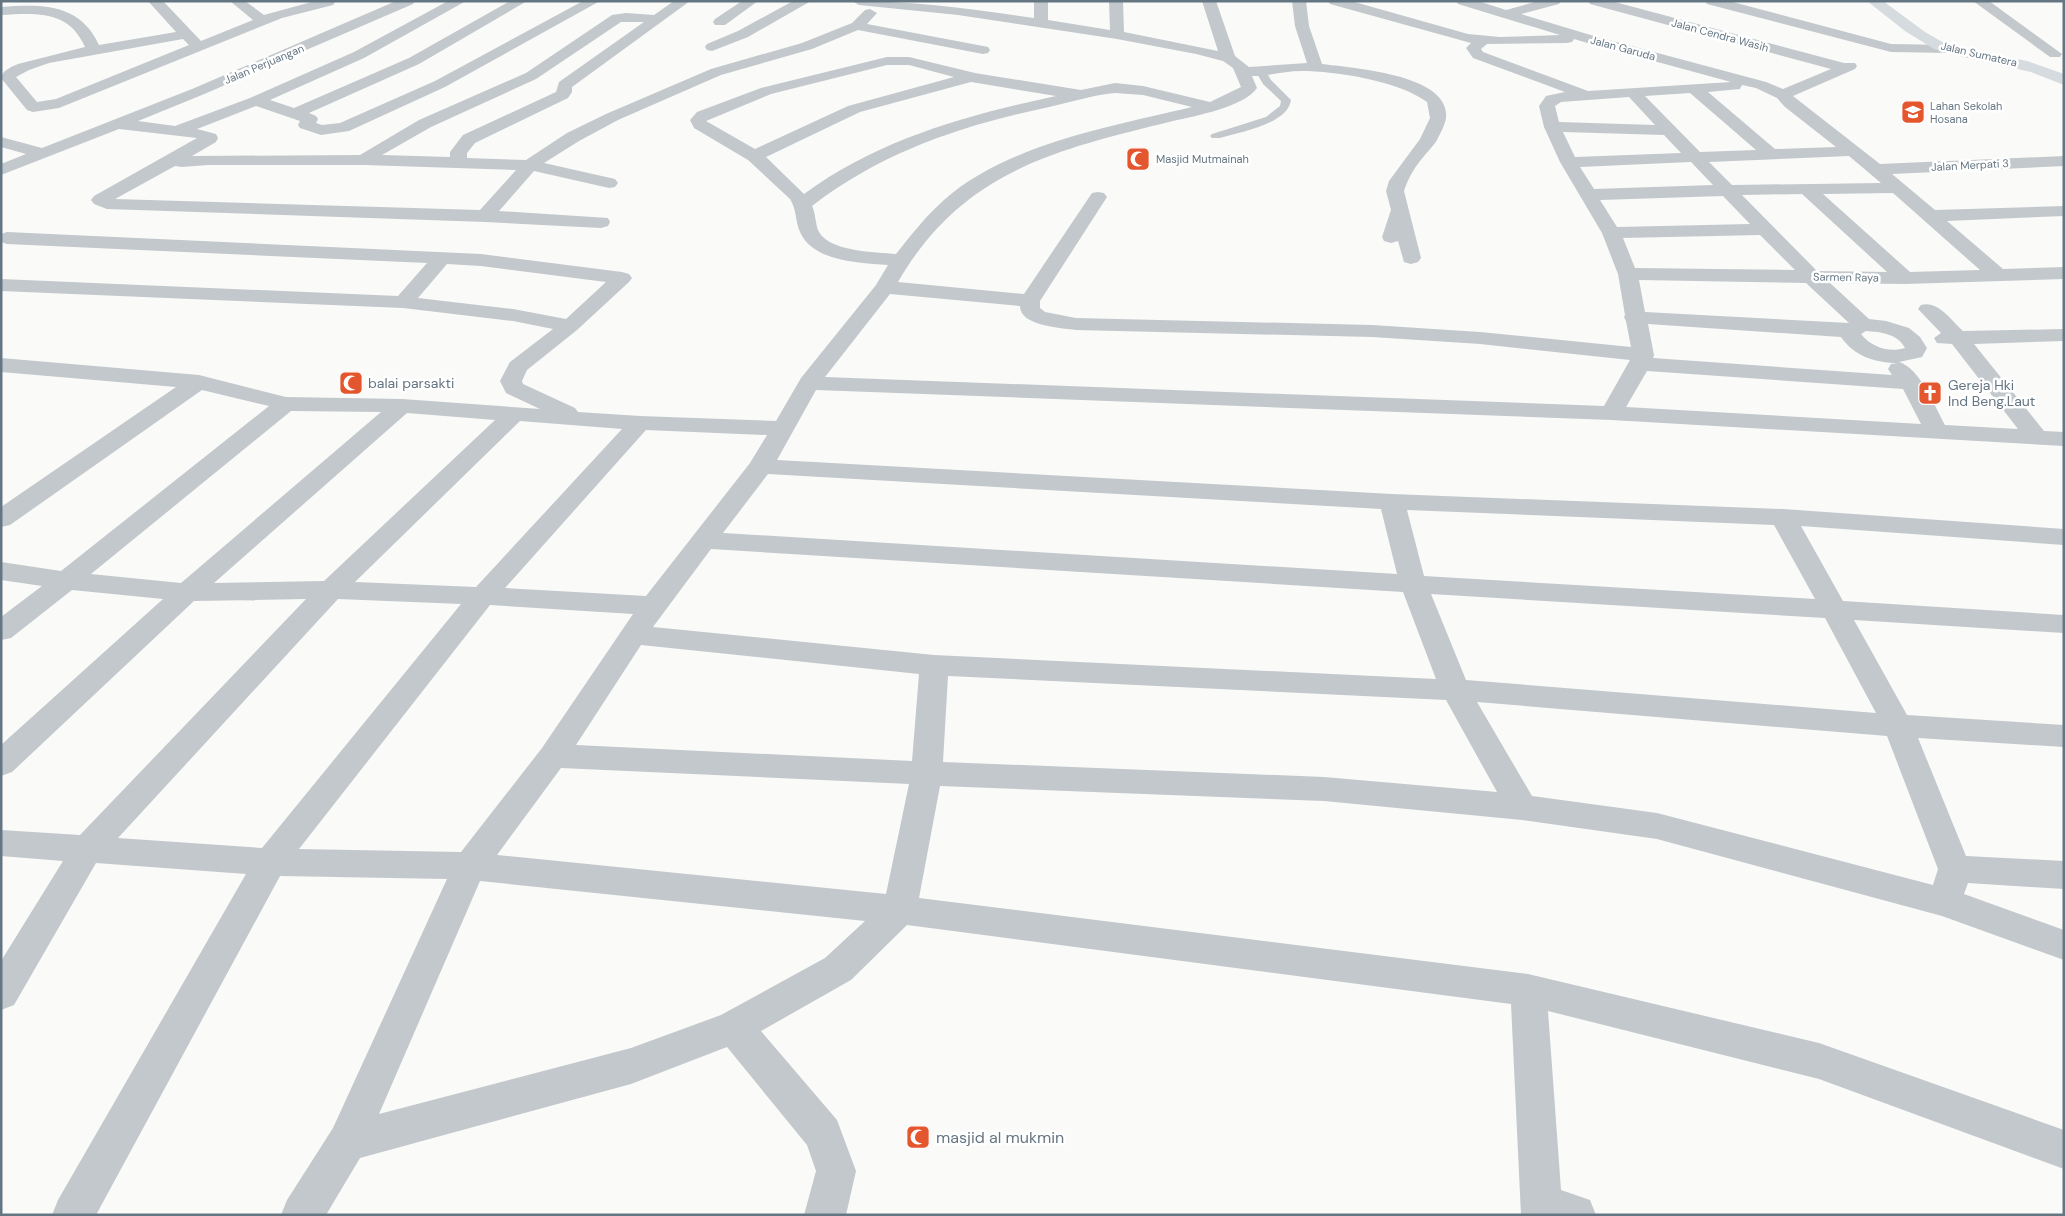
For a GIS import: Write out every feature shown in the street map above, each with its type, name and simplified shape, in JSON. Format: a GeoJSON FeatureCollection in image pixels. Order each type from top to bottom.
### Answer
{"type":"FeatureCollection","features":[{"type":"Feature","properties":{"kind":"main road","name":"Jalan Sumatera"},"geometry":{"type":"LineString","coordinates":[[1874,1],[1936,44],[1948,49],[2023,64],[2048,72],[2064,80]]}},
{"type":"Feature","properties":{"kind":"main road","name":"Jalan Sumatera"},"geometry":{"type":"LineString","coordinates":[[1888,1],[1932,35],[1943,41],[2060,58]]}},
{"type":"Feature","properties":{"kind":"street"},"geometry":{"type":"LineString","coordinates":[[18,10],[44,1]]}},
{"type":"Feature","properties":{"kind":"street"},"geometry":{"type":"LineString","coordinates":[[156,1],[199,47]]}},
{"type":"Feature","properties":{"kind":"street"},"geometry":{"type":"LineString","coordinates":[[237,1],[256,17]]}},
{"type":"Feature","properties":{"kind":"street","name":"Jalan Perjuangan"},"geometry":{"type":"LineString","coordinates":[[1,170],[119,124],[363,22],[408,1]]}},
{"type":"Feature","properties":{"kind":"street"},"geometry":{"type":"LineString","coordinates":[[175,131],[256,101],[359,55],[459,1]]}},
{"type":"Feature","properties":{"kind":"street"},"geometry":{"type":"LineString","coordinates":[[295,114],[414,61],[520,1]]}},
{"type":"Feature","properties":{"kind":"street"},"geometry":{"type":"LineString","coordinates":[[256,101],[310,119],[306,125],[321,130],[343,128],[440,84],[593,1]]}},
{"type":"Feature","properties":{"kind":"street"},"geometry":{"type":"LineString","coordinates":[[459,162],[458,152],[470,139],[562,95],[564,85],[683,1]]}},
{"type":"Feature","properties":{"kind":"street"},"geometry":{"type":"LineString","coordinates":[[720,22],[751,1]]}},
{"type":"Feature","properties":{"kind":"street"},"geometry":{"type":"LineString","coordinates":[[712,47],[743,34],[804,1]]}},
{"type":"Feature","properties":{"kind":"street"},"geometry":{"type":"LineString","coordinates":[[302,1215],[347,1142],[470,866],[553,756],[653,606],[761,466],[809,383],[885,288],[901,260],[924,230],[951,203],[985,179],[1017,163],[1078,140],[1211,107],[1247,91],[1249,88],[1240,66],[1228,58],[1197,50],[1117,35],[1041,25],[959,6],[859,1]]}},
{"type":"Feature","properties":{"kind":"street"},"geometry":{"type":"LineString","coordinates":[[1041,1],[1041,25]]}},
{"type":"Feature","properties":{"kind":"street"},"geometry":{"type":"LineString","coordinates":[[1116,1],[1117,35]]}},
{"type":"Feature","properties":{"kind":"street"},"geometry":{"type":"LineString","coordinates":[[1209,1],[1228,58]]}},
{"type":"Feature","properties":{"kind":"street"},"geometry":{"type":"LineString","coordinates":[[1299,1],[1302,26],[1316,68]]}},
{"type":"Feature","properties":{"kind":"street"},"geometry":{"type":"LineString","coordinates":[[1335,1],[1443,33],[1482,41],[1589,39]]}},
{"type":"Feature","properties":{"kind":"street","name":"Jalan Garuda"},"geometry":{"type":"LineString","coordinates":[[1463,1],[1509,13],[1589,39],[1761,85],[1783,95],[1876,169],[1998,275]]}},
{"type":"Feature","properties":{"kind":"street"},"geometry":{"type":"LineString","coordinates":[[1509,13],[1554,1]]}},
{"type":"Feature","properties":{"kind":"street","name":"Jalan Cendra Wasih"},"geometry":{"type":"LineString","coordinates":[[1595,1],[1845,68]]}},
{"type":"Feature","properties":{"kind":"street"},"geometry":{"type":"LineString","coordinates":[[1712,1],[1891,48],[1948,49]]}},
{"type":"Feature","properties":{"kind":"street"},"geometry":{"type":"LineString","coordinates":[[1980,1],[2060,58]]}},
{"type":"Feature","properties":{"kind":"street"},"geometry":{"type":"LineString","coordinates":[[94,50],[23,67],[12,71],[8,77],[33,107],[47,106],[59,103],[199,47],[256,17],[278,15],[330,2]]}},
{"type":"Feature","properties":{"kind":"street"},"geometry":{"type":"LineString","coordinates":[[485,216],[530,165],[573,137],[612,117],[716,72],[807,46],[857,26],[880,3]]}},
{"type":"Feature","properties":{"kind":"street"},"geometry":{"type":"LineString","coordinates":[[1,12],[35,9],[68,17],[84,31],[94,50]]}},
{"type":"Feature","properties":{"kind":"street"},"geometry":{"type":"LineString","coordinates":[[364,160],[388,142],[409,131],[532,75],[617,18],[656,19]]}},
{"type":"Feature","properties":{"kind":"street"},"geometry":{"type":"LineString","coordinates":[[857,26],[983,50]]}},
{"type":"Feature","properties":{"kind":"street"},"geometry":{"type":"LineString","coordinates":[[1,61],[94,50],[185,34]]}},
{"type":"Feature","properties":{"kind":"street"},"geometry":{"type":"LineString","coordinates":[[1482,41],[1473,48],[1478,55],[1586,94]]}},
{"type":"Feature","properties":{"kind":"street"},"geometry":{"type":"LineString","coordinates":[[1783,95],[1891,48]]}},
{"type":"Feature","properties":{"kind":"street"},"geometry":{"type":"LineString","coordinates":[[901,260],[863,257],[824,247],[812,236],[806,225],[803,204],[775,173],[754,156],[700,125],[698,120],[703,115],[766,91],[887,61],[909,61],[971,76],[1082,95]]}},
{"type":"Feature","properties":{"kind":"street"},"geometry":{"type":"LineString","coordinates":[[1242,71],[1261,72],[1297,67],[1316,68],[1396,81],[1417,88],[1434,100],[1438,118],[1428,141],[1417,152],[1398,181],[1395,191],[1411,258]]}},
{"type":"Feature","properties":{"kind":"street"},"geometry":{"type":"LineString","coordinates":[[754,156],[854,109],[971,76]]}},
{"type":"Feature","properties":{"kind":"street"},"geometry":{"type":"LineString","coordinates":[[1611,413],[1641,360],[1628,274],[1611,233],[1569,162],[1552,127],[1547,106],[1548,102],[1561,97],[1586,94],[1761,85]]}},
{"type":"Feature","properties":{"kind":"street"},"geometry":{"type":"LineString","coordinates":[[803,204],[816,193],[852,171],[905,144],[953,126],[1014,109],[1120,87],[1150,92],[1211,107]]}},
{"type":"Feature","properties":{"kind":"street"},"geometry":{"type":"LineString","coordinates":[[1693,88],[1770,153]]}},
{"type":"Feature","properties":{"kind":"street"},"geometry":{"type":"LineString","coordinates":[[1632,92],[1812,277],[1857,328]]}},
{"type":"Feature","properties":{"kind":"street"},"geometry":{"type":"LineString","coordinates":[[119,124],[201,134],[210,138],[100,200],[107,204],[485,216],[601,222]]}},
{"type":"Feature","properties":{"kind":"street"},"geometry":{"type":"LineString","coordinates":[[1552,127],[1668,130]]}},
{"type":"Feature","properties":{"kind":"street"},"geometry":{"type":"LineString","coordinates":[[1,142],[42,153]]}},
{"type":"Feature","properties":{"kind":"street"},"geometry":{"type":"LineString","coordinates":[[1569,162],[1851,151]]}},
{"type":"Feature","properties":{"kind":"street"},"geometry":{"type":"LineString","coordinates":[[173,160],[182,162],[208,160],[364,160],[530,165],[609,183]]}},
{"type":"Feature","properties":{"kind":"street","name":"Jalan Merpati 3"},"geometry":{"type":"LineString","coordinates":[[1876,169],[2064,161]]}},
{"type":"Feature","properties":{"kind":"street"},"geometry":{"type":"LineString","coordinates":[[1587,194],[1896,188]]}},
{"type":"Feature","properties":{"kind":"street"},"geometry":{"type":"LineString","coordinates":[[1808,190],[1905,278]]}},
{"type":"Feature","properties":{"kind":"street"},"geometry":{"type":"LineString","coordinates":[[1098,198],[1030,301],[1030,310],[1038,317],[1076,324],[1372,331],[1480,338],[1641,360],[1911,383]]}},
{"type":"Feature","properties":{"kind":"street"},"geometry":{"type":"LineString","coordinates":[[1391,237],[1400,210]]}},
{"type":"Feature","properties":{"kind":"street"},"geometry":{"type":"LineString","coordinates":[[1931,216],[2064,211]]}},
{"type":"Feature","properties":{"kind":"street"},"geometry":{"type":"LineString","coordinates":[[1611,233],[1766,229]]}},
{"type":"Feature","properties":{"kind":"street"},"geometry":{"type":"LineString","coordinates":[[3,239],[481,260],[622,278],[570,326],[518,367],[511,381],[514,388],[533,398],[558,407],[577,419]]}},
{"type":"Feature","properties":{"kind":"street"},"geometry":{"type":"LineString","coordinates":[[403,302],[442,258]]}},
{"type":"Feature","properties":{"kind":"street","name":"Sarmen Raya"},"geometry":{"type":"LineString","coordinates":[[1628,274],[1905,278],[2064,273]]}},
{"type":"Feature","properties":{"kind":"street"},"geometry":{"type":"LineString","coordinates":[[1,285],[403,302],[513,316],[570,326]]}},
{"type":"Feature","properties":{"kind":"street"},"geometry":{"type":"LineString","coordinates":[[885,288],[1030,301]]}},
{"type":"Feature","properties":{"kind":"street"},"geometry":{"type":"LineString","coordinates":[[1928,309],[1960,338],[2037,438]]}},
{"type":"Feature","properties":{"kind":"street"},"geometry":{"type":"LineString","coordinates":[[1634,317],[1892,329],[1910,338],[1915,343],[1916,348],[1914,352],[1900,356],[1878,354],[1859,345],[1850,335],[1857,328]]}},
{"type":"Feature","properties":{"kind":"street"},"geometry":{"type":"LineString","coordinates":[[1910,338],[2054,335],[2064,353]]}},
{"type":"Feature","properties":{"kind":"street"},"geometry":{"type":"LineString","coordinates":[[1890,356],[1911,383],[1937,432]]}},
{"type":"Feature","properties":{"kind":"street"},"geometry":{"type":"LineString","coordinates":[[1,365],[199,382],[286,404],[402,406],[640,423],[782,428]]}},
{"type":"Feature","properties":{"kind":"street"},"geometry":{"type":"LineString","coordinates":[[1,519],[162,405],[199,382]]}},
{"type":"Feature","properties":{"kind":"street"},"geometry":{"type":"LineString","coordinates":[[809,383],[1611,413],[2064,439]]}},
{"type":"Feature","properties":{"kind":"street"},"geometry":{"type":"LineString","coordinates":[[1,631],[66,582],[286,404]]}},
{"type":"Feature","properties":{"kind":"street"},"geometry":{"type":"LineString","coordinates":[[1,764],[188,592],[402,406]]}},
{"type":"Feature","properties":{"kind":"street"},"geometry":{"type":"LineString","coordinates":[[1,994],[88,848],[331,590],[513,415]]}},
{"type":"Feature","properties":{"kind":"street"},"geometry":{"type":"LineString","coordinates":[[73,1215],[270,862],[483,596],[640,423]]}},
{"type":"Feature","properties":{"kind":"street"},"geometry":{"type":"LineString","coordinates":[[761,466],[1392,502],[1782,517],[2064,537]]}},
{"type":"Feature","properties":{"kind":"street"},"geometry":{"type":"LineString","coordinates":[[1392,502],[1413,583],[1455,690],[1522,807]]}},
{"type":"Feature","properties":{"kind":"street"},"geometry":{"type":"LineString","coordinates":[[1782,517],[1898,726],[1955,869],[1945,902]]}},
{"type":"Feature","properties":{"kind":"street"},"geometry":{"type":"LineString","coordinates":[[703,540],[2064,624]]}},
{"type":"Feature","properties":{"kind":"street"},"geometry":{"type":"LineString","coordinates":[[1,571],[66,582],[188,592],[331,590],[483,596],[653,606]]}},
{"type":"Feature","properties":{"kind":"street"},"geometry":{"type":"LineString","coordinates":[[632,635],[934,665],[1455,690],[1898,726],[2064,736]]}},
{"type":"Feature","properties":{"kind":"street"},"geometry":{"type":"LineString","coordinates":[[347,1142],[631,1066],[734,1027],[838,969],[900,910],[927,773],[934,665]]}},
{"type":"Feature","properties":{"kind":"street"},"geometry":{"type":"LineString","coordinates":[[553,756],[1069,780],[1324,789],[1522,807],[1657,826],[1945,902],[2064,945]]}},
{"type":"Feature","properties":{"kind":"street"},"geometry":{"type":"LineString","coordinates":[[1,843],[270,862],[470,866],[900,910],[1528,990],[1819,1061],[2064,1150]]}},
{"type":"Feature","properties":{"kind":"street"},"geometry":{"type":"LineString","coordinates":[[1955,869],[2064,875]]}},
{"type":"Feature","properties":{"kind":"street"},"geometry":{"type":"LineString","coordinates":[[1528,990],[1553,1212]]}},
{"type":"Feature","properties":{"kind":"street"},"geometry":{"type":"LineString","coordinates":[[734,1027],[823,1134],[836,1171],[825,1215]]}},
{"type":"Feature","properties":{"kind":"lane"},"geometry":{"type":"LineString","coordinates":[[1216,136],[1270,119],[1285,107],[1286,100],[1267,82],[1261,72]]}},
{"type":"Feature","properties":{"kind":"place","name":"Lahan Sekolah Hosana"},"geometry":{"type":"Point","coordinates":[1913,112]}},
{"type":"Feature","properties":{"kind":"place","name":"Masjid Mutmainah"},"geometry":{"type":"Point","coordinates":[1138,159]}},
{"type":"Feature","properties":{"kind":"place","name":"balai parsakti"},"geometry":{"type":"Point","coordinates":[351,383]}},
{"type":"Feature","properties":{"kind":"place","name":"Gereja Hki Ind Beng.Laut"},"geometry":{"type":"Point","coordinates":[1930,393]}},
{"type":"Feature","properties":{"kind":"place","name":"masjid al mukmin"},"geometry":{"type":"Point","coordinates":[918,1137]}}]}
